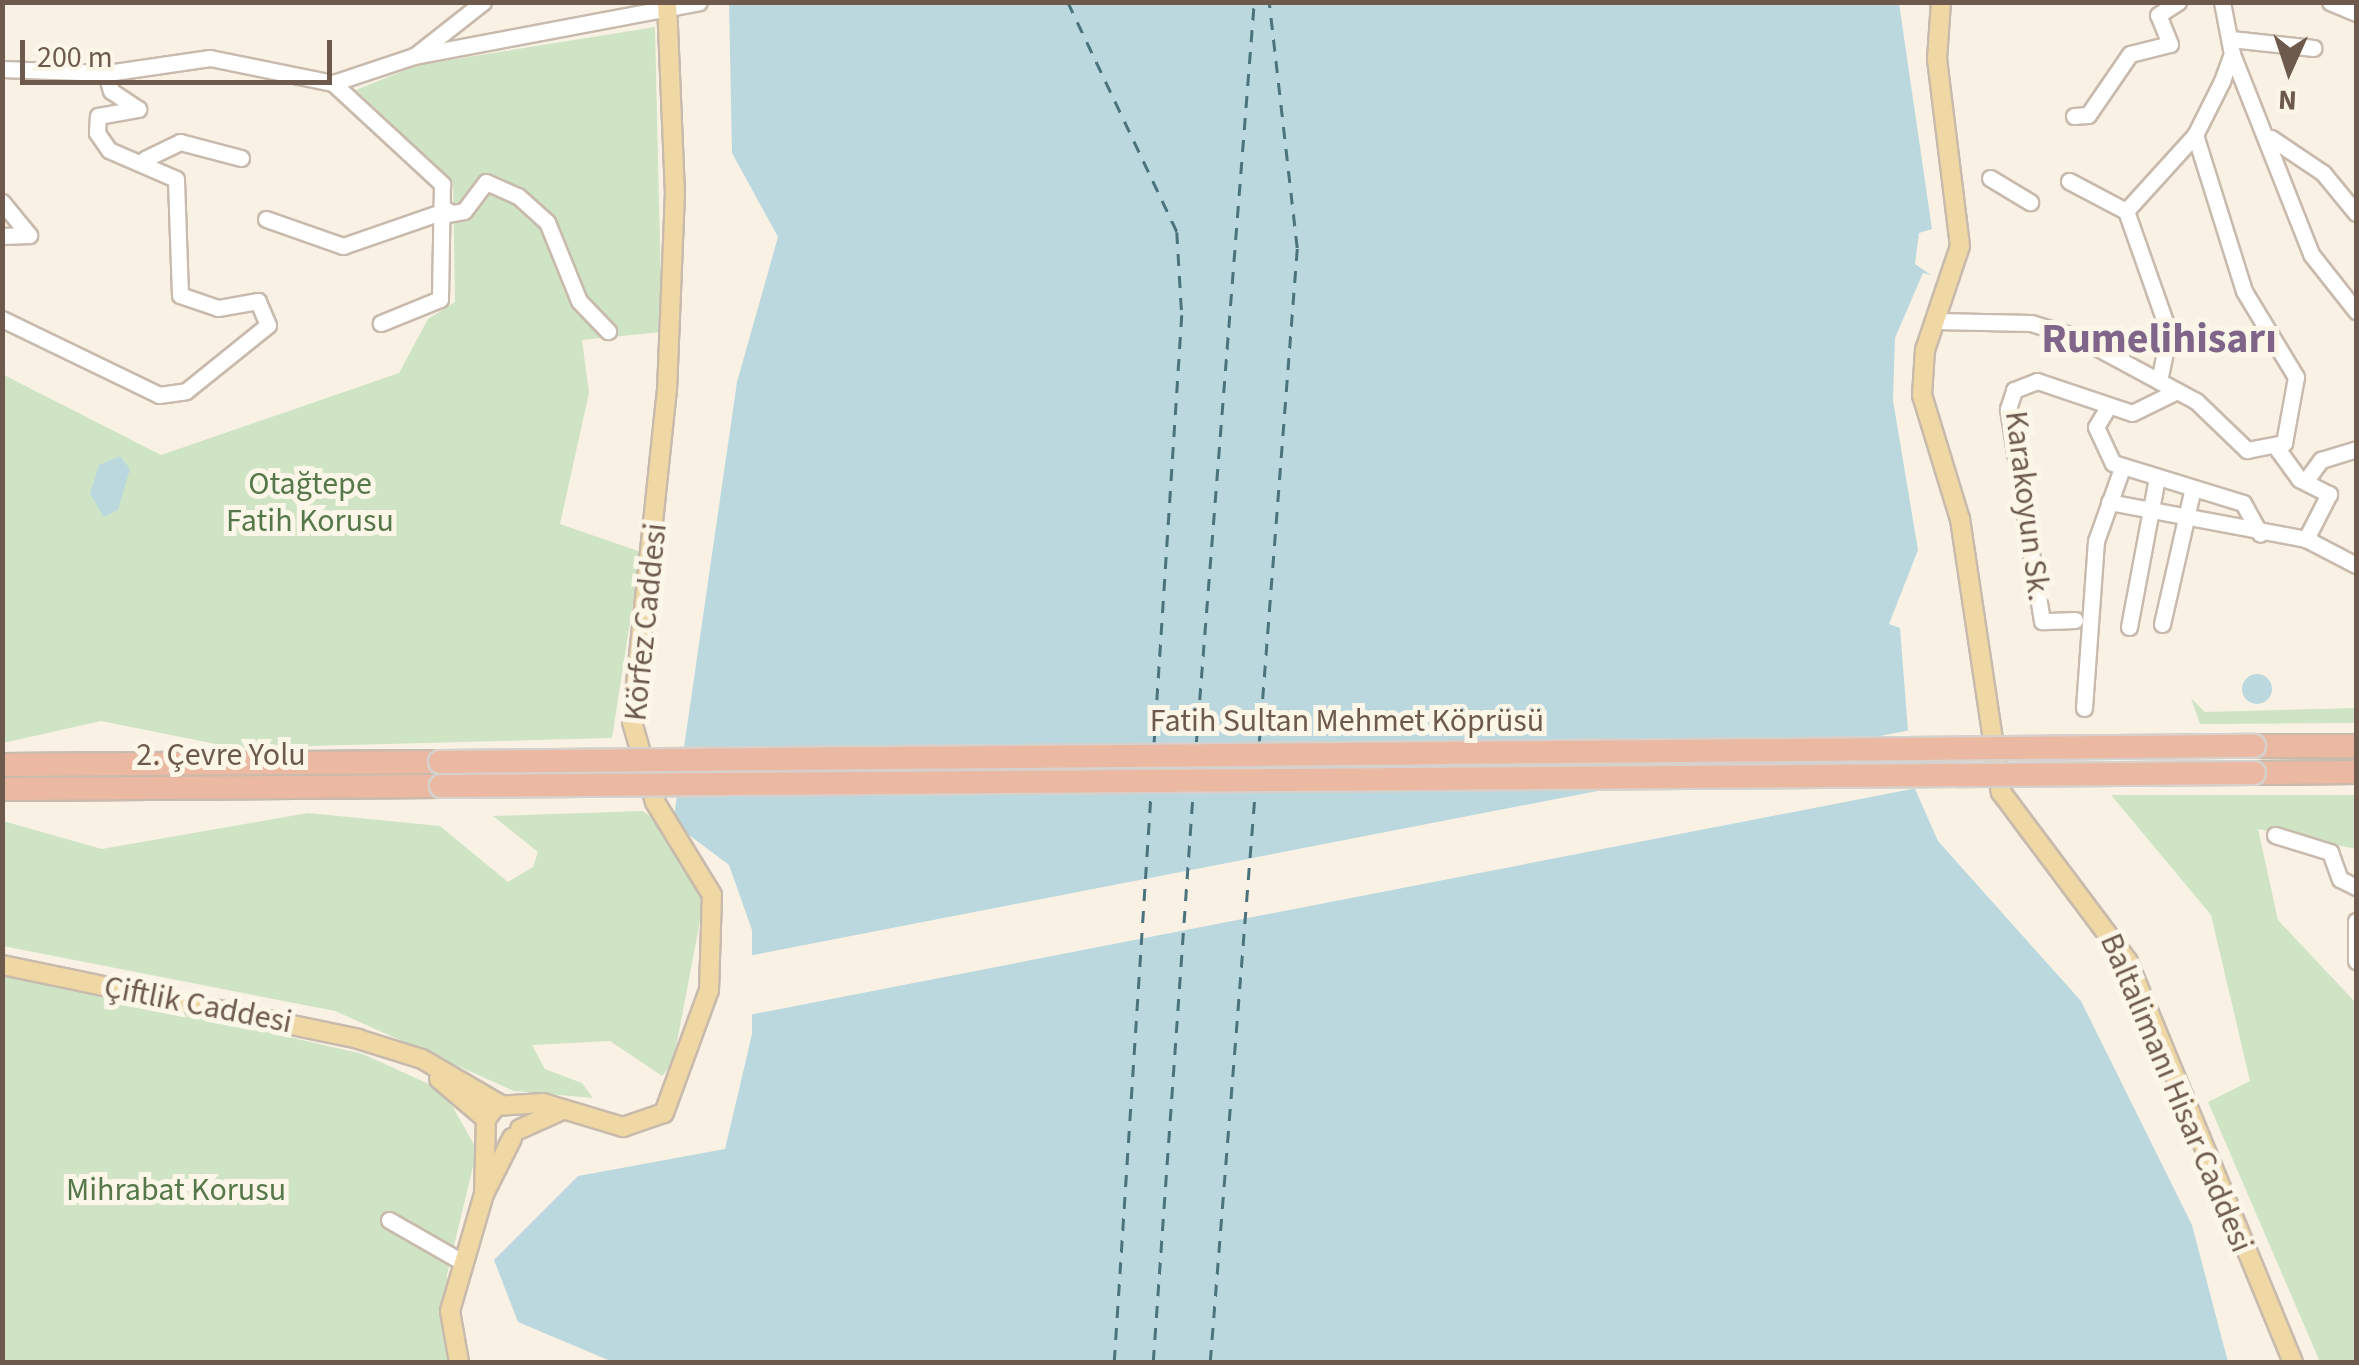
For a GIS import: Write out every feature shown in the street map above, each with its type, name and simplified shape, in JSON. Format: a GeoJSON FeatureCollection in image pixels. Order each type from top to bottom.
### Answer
{"type":"FeatureCollection","features":[{"type":"Feature","properties":{"kind":"highway","name":"Fatih Sultan Mehmet Köprüsü"},"geometry":{"type":"LineString","coordinates":[[440,762],[2356,746]]}},
{"type":"Feature","properties":{"kind":"highway","name":"2. Çevre Yolu"},"geometry":{"type":"LineString","coordinates":[[2,765],[440,762]]}},
{"type":"Feature","properties":{"kind":"highway","name":"Fatih Sultan Mehmet Köprüsü"},"geometry":{"type":"LineString","coordinates":[[441,786],[2356,772]]}},
{"type":"Feature","properties":{"kind":"highway","name":"2. Çevre Yolu"},"geometry":{"type":"LineString","coordinates":[[2,790],[441,786]]}},
{"type":"Feature","properties":{"kind":"main road","name":"Baltalimanı Hisar Caddesi"},"geometry":{"type":"LineString","coordinates":[[1941,2],[1937,59],[1960,246],[1935,321],[1922,395],[1960,519],[2001,792],[2128,962],[2293,1362]]}},
{"type":"Feature","properties":{"kind":"main road","name":"Körfez Caddesi"},"geometry":{"type":"LineString","coordinates":[[504,1105],[570,1110],[622,1127],[664,1113],[696,1044],[710,975],[712,895],[654,802],[632,722],[668,391],[675,194],[667,4]]}},
{"type":"Feature","properties":{"kind":"main road","name":"Çiftlik Caddesi"},"geometry":{"type":"LineString","coordinates":[[2,965],[392,1050],[504,1105]]}},
{"type":"Feature","properties":{"kind":"main road","name":"Çiftlik Caddesi"},"geometry":{"type":"LineString","coordinates":[[392,1050],[486,1125],[516,1134]]}},
{"type":"Feature","properties":{"kind":"main road"},"geometry":{"type":"LineString","coordinates":[[484,1194],[486,1125],[504,1105],[516,1134]]}},
{"type":"Feature","properties":{"kind":"main road"},"geometry":{"type":"LineString","coordinates":[[458,1362],[450,1311],[484,1194],[516,1134],[570,1110]]}},
{"type":"Feature","properties":{"kind":"street"},"geometry":{"type":"LineString","coordinates":[[414,56],[483,2]]}},
{"type":"Feature","properties":{"kind":"street"},"geometry":{"type":"LineString","coordinates":[[2,69],[106,72],[210,58],[333,82],[414,56],[536,40],[667,4],[698,2]]}},
{"type":"Feature","properties":{"kind":"street"},"geometry":{"type":"LineString","coordinates":[[2074,116],[2088,115],[2130,54],[2170,44],[2158,14],[2178,2]]}},
{"type":"Feature","properties":{"kind":"street"},"geometry":{"type":"LineString","coordinates":[[2241,2],[2225,8],[2232,47],[2271,138],[2311,254],[2356,311]]}},
{"type":"Feature","properties":{"kind":"street"},"geometry":{"type":"LineString","coordinates":[[2330,2],[2356,13]]}},
{"type":"Feature","properties":{"kind":"street"},"geometry":{"type":"LineString","coordinates":[[2232,47],[2314,48]]}},
{"type":"Feature","properties":{"kind":"street"},"geometry":{"type":"LineString","coordinates":[[2126,211],[2195,135],[2232,47]]}},
{"type":"Feature","properties":{"kind":"street"},"geometry":{"type":"LineString","coordinates":[[2,319],[160,395],[186,391],[268,326],[258,301],[218,308],[180,295],[176,179],[145,159],[109,150],[97,133],[98,116],[138,109],[111,90],[106,72]]}},
{"type":"Feature","properties":{"kind":"street"},"geometry":{"type":"LineString","coordinates":[[333,82],[424,163],[442,184],[447,212],[440,299],[381,323]]}},
{"type":"Feature","properties":{"kind":"street"},"geometry":{"type":"LineString","coordinates":[[2195,135],[2244,291],[2296,377],[2292,423],[2276,447]]}},
{"type":"Feature","properties":{"kind":"street"},"geometry":{"type":"LineString","coordinates":[[2271,138],[2323,173],[2356,213]]}},
{"type":"Feature","properties":{"kind":"street"},"geometry":{"type":"LineString","coordinates":[[145,159],[180,142],[241,158]]}},
{"type":"Feature","properties":{"kind":"street"},"geometry":{"type":"LineString","coordinates":[[1990,178],[2030,202]]}},
{"type":"Feature","properties":{"kind":"street"},"geometry":{"type":"LineString","coordinates":[[2069,181],[2126,211],[2170,333],[2159,381]]}},
{"type":"Feature","properties":{"kind":"street"},"geometry":{"type":"LineString","coordinates":[[266,219],[342,246],[447,212],[464,211],[486,182],[518,196],[547,222],[579,301],[608,332]]}},
{"type":"Feature","properties":{"kind":"street"},"geometry":{"type":"LineString","coordinates":[[2,202],[29,235],[2,236]]}},
{"type":"Feature","properties":{"kind":"street"},"geometry":{"type":"LineString","coordinates":[[1935,321],[2031,323],[2177,391],[2247,450],[2276,447]]}},
{"type":"Feature","properties":{"kind":"street","name":"Karakoyun Sk."},"geometry":{"type":"LineString","coordinates":[[2075,620],[2042,622],[2008,409],[2014,390],[2037,381],[2108,407],[2146,412],[2177,391]]}},
{"type":"Feature","properties":{"kind":"street"},"geometry":{"type":"LineString","coordinates":[[2108,407],[2096,427],[2122,468],[2243,503],[2260,534]]}},
{"type":"Feature","properties":{"kind":"street"},"geometry":{"type":"LineString","coordinates":[[2276,447],[2329,501],[2306,539]]}},
{"type":"Feature","properties":{"kind":"street"},"geometry":{"type":"LineString","coordinates":[[2306,479],[2321,460],[2356,449]]}},
{"type":"Feature","properties":{"kind":"street"},"geometry":{"type":"LineString","coordinates":[[2084,708],[2094,552],[2122,468]]}},
{"type":"Feature","properties":{"kind":"street"},"geometry":{"type":"LineString","coordinates":[[2128,627],[2157,478]]}},
{"type":"Feature","properties":{"kind":"street"},"geometry":{"type":"LineString","coordinates":[[2162,624],[2193,488]]}},
{"type":"Feature","properties":{"kind":"street"},"geometry":{"type":"LineString","coordinates":[[2109,502],[2260,534],[2306,539],[2356,565]]}},
{"type":"Feature","properties":{"kind":"street"},"geometry":{"type":"LineString","coordinates":[[2275,835],[2330,852],[2340,879],[2356,887]]}},
{"type":"Feature","properties":{"kind":"street"},"geometry":{"type":"LineString","coordinates":[[2356,921],[2356,962]]}},
{"type":"Feature","properties":{"kind":"street"},"geometry":{"type":"LineString","coordinates":[[389,1220],[464,1263]]}},
{"type":"Feature","properties":{"kind":"green space","name":"Otağtepe Fatih Korusu"},"geometry":{"type":"Polygon","coordinates":[[[655,27],[662,332],[582,340],[589,393],[560,524],[641,552],[612,738],[236,748],[101,721],[3,743],[2,374],[161,455],[399,373],[428,319],[455,302],[453,182],[356,90],[418,65],[655,27]]]}},
{"type":"Feature","properties":{"kind":"green space"},"geometry":{"type":"Polygon","coordinates":[[[2191,698],[2205,712],[2356,708],[2356,723],[2200,724],[2191,698]]]}},
{"type":"Feature","properties":{"kind":"green space"},"geometry":{"type":"Polygon","coordinates":[[[2111,795],[2356,795],[2356,849],[2258,829],[2278,920],[2356,1003],[2356,1362],[2320,1362],[2208,1102],[2250,1081],[2211,915],[2111,795]]]}},
{"type":"Feature","properties":{"kind":"green space"},"geometry":{"type":"Polygon","coordinates":[[[643,811],[695,852],[705,895],[673,1063],[662,1076],[610,1041],[532,1045],[545,1069],[582,1083],[593,1098],[514,1091],[335,1011],[3,946],[3,821],[102,849],[308,813],[440,826],[508,882],[533,867],[538,852],[493,816],[643,811]]]}},
{"type":"Feature","properties":{"kind":"green space","name":"Mihrabat Korusu"},"geometry":{"type":"Polygon","coordinates":[[[2,971],[363,1054],[444,1091],[477,1150],[447,1275],[452,1362],[3,1362],[2,971]]]}},
{"type":"Feature","properties":{"kind":"water"},"geometry":{"type":"Polygon","coordinates":[[[729,3],[1899,3],[1932,229],[1919,233],[1915,264],[1931,275],[1923,273],[1895,338],[1893,400],[1918,550],[1889,624],[1900,628],[1912,782],[1938,841],[2081,1001],[2192,1225],[2228,1362],[613,1362],[518,1322],[494,1260],[578,1176],[725,1149],[752,1034],[752,930],[729,865],[673,823],[737,382],[778,237],[732,153],[729,3]]]}},
{"type":"Feature","properties":{"kind":"water"},"geometry":{"type":"Polygon","coordinates":[[[120,456],[130,469],[118,510],[104,517],[90,494],[99,465],[120,456]]]}},
{"type":"Feature","properties":{"kind":"water"},"geometry":{"type":"Polygon","coordinates":[[[2257,674],[2268,678],[2272,689],[2268,700],[2257,704],[2246,700],[2242,689],[2246,678],[2257,674]]]}},
{"type":"Feature","properties":{"kind":"pier"},"geometry":{"type":"Polygon","coordinates":[[[1911,730],[1922,787],[709,1023],[698,966],[1911,730]]]}},
{"type":"Feature","properties":{"kind":"ferry route"},"geometry":{"type":"LineString","coordinates":[[1068,2],[1177,232],[1182,315],[1154,747]]}},
{"type":"Feature","properties":{"kind":"ferry route"},"geometry":{"type":"LineString","coordinates":[[1196,744],[1254,2]]}},
{"type":"Feature","properties":{"kind":"ferry route"},"geometry":{"type":"LineString","coordinates":[[1259,743],[1297,248],[1269,2]]}},
{"type":"Feature","properties":{"kind":"ferry route"},"geometry":{"type":"LineString","coordinates":[[1114,1362],[1151,790]]}},
{"type":"Feature","properties":{"kind":"ferry route"},"geometry":{"type":"LineString","coordinates":[[1210,1362],[1255,791]]}},
{"type":"Feature","properties":{"kind":"ferry route"},"geometry":{"type":"LineString","coordinates":[[1153,1362],[1193,792]]}},
{"type":"Feature","properties":{"kind":"district","name":"Rumelihisarı"},"geometry":{"type":"Point","coordinates":[2159,339]}}]}
